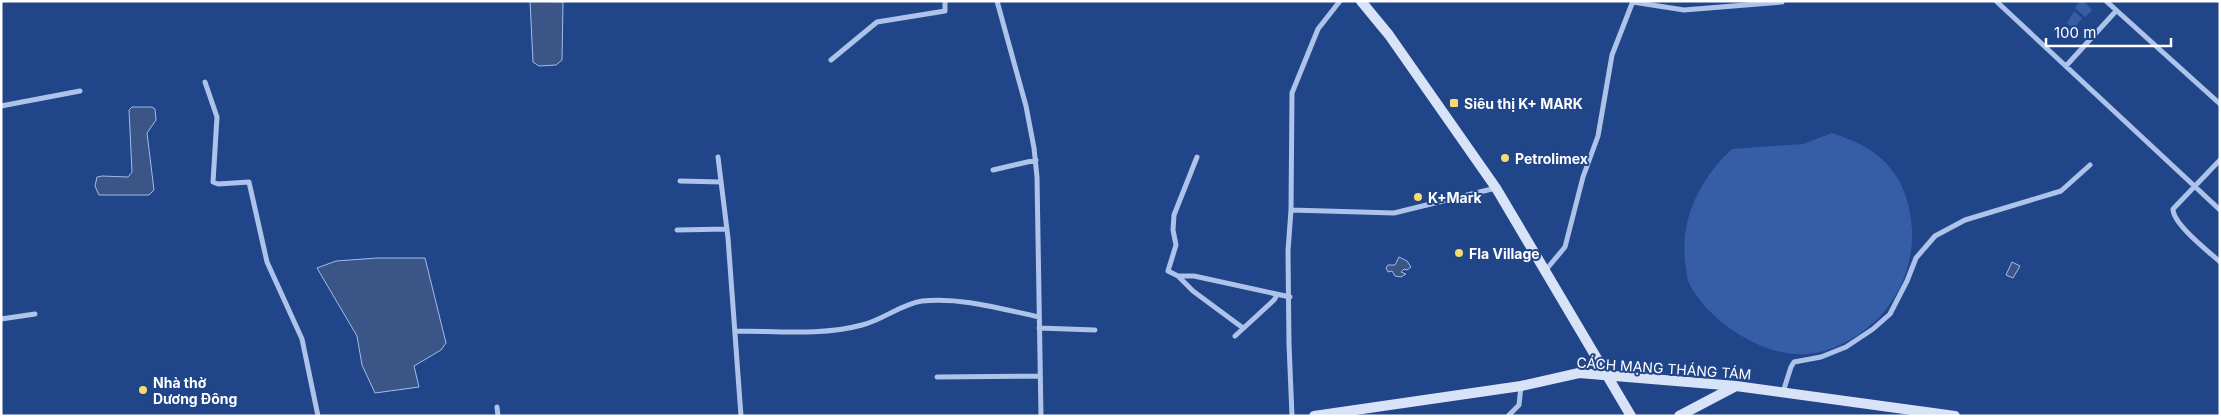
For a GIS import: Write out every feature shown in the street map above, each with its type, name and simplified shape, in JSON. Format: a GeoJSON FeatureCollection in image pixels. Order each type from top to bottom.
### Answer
{"type":"FeatureCollection","features":[{"type":"Feature","properties":{"kind":"street"},"geometry":{"type":"LineString","coordinates":[[831,60],[877,22],[945,11],[945,1]]}},
{"type":"Feature","properties":{"kind":"street"},"geometry":{"type":"LineString","coordinates":[[997,1],[1026,106],[1036,160],[1041,416]]}},
{"type":"Feature","properties":{"kind":"street"},"geometry":{"type":"LineString","coordinates":[[1292,416],[1288,251],[1291,210],[1292,93],[1318,29],[1340,1]]}},
{"type":"Feature","properties":{"kind":"street"},"geometry":{"type":"LineString","coordinates":[[1361,1],[1389,35],[1496,188],[1631,416]]}},
{"type":"Feature","properties":{"kind":"street"},"geometry":{"type":"LineString","coordinates":[[1996,1],[2220,210]]}},
{"type":"Feature","properties":{"kind":"street"},"geometry":{"type":"LineString","coordinates":[[2106,1],[2220,104]]}},
{"type":"Feature","properties":{"kind":"street"},"geometry":{"type":"LineString","coordinates":[[1545,271],[1565,247],[1583,176],[1598,136],[1612,55],[1633,2],[1684,10],[1782,2]]}},
{"type":"Feature","properties":{"kind":"street"},"geometry":{"type":"LineString","coordinates":[[2066,66],[2116,11]]}},
{"type":"Feature","properties":{"kind":"street"},"geometry":{"type":"LineString","coordinates":[[205,82],[217,117],[213,182],[218,184],[249,182],[267,262],[302,339],[318,416]]}},
{"type":"Feature","properties":{"kind":"street"},"geometry":{"type":"LineString","coordinates":[[1,106],[80,91]]}},
{"type":"Feature","properties":{"kind":"street"},"geometry":{"type":"LineString","coordinates":[[718,157],[727,229],[741,416]]}},
{"type":"Feature","properties":{"kind":"street"},"geometry":{"type":"LineString","coordinates":[[1197,157],[1174,214],[1173,230],[1176,245],[1168,271],[1178,276],[1193,291],[1243,328]]}},
{"type":"Feature","properties":{"kind":"street"},"geometry":{"type":"LineString","coordinates":[[992,170],[1036,160]]}},
{"type":"Feature","properties":{"kind":"street"},"geometry":{"type":"LineString","coordinates":[[2220,160],[2173,209],[2173,215],[2182,226],[2220,262]]}},
{"type":"Feature","properties":{"kind":"street"},"geometry":{"type":"LineString","coordinates":[[1783,392],[1794,362],[1801,359],[1821,357],[1846,347],[1873,329],[1890,314],[1907,281],[1916,258],[1935,236],[1965,220],[2061,191],[2090,165]]}},
{"type":"Feature","properties":{"kind":"street"},"geometry":{"type":"LineString","coordinates":[[680,181],[721,182]]}},
{"type":"Feature","properties":{"kind":"street"},"geometry":{"type":"LineString","coordinates":[[1291,210],[1394,213],[1496,188]]}},
{"type":"Feature","properties":{"kind":"street"},"geometry":{"type":"LineString","coordinates":[[677,230],[727,229]]}},
{"type":"Feature","properties":{"kind":"street"},"geometry":{"type":"LineString","coordinates":[[1178,276],[1194,276],[1290,297]]}},
{"type":"Feature","properties":{"kind":"street"},"geometry":{"type":"LineString","coordinates":[[1235,336],[1277,295]]}},
{"type":"Feature","properties":{"kind":"street"},"geometry":{"type":"LineString","coordinates":[[736,331],[825,331],[845,328],[881,319],[904,307],[921,301],[971,302],[1039,317]]}},
{"type":"Feature","properties":{"kind":"street"},"geometry":{"type":"LineString","coordinates":[[1,319],[35,314]]}},
{"type":"Feature","properties":{"kind":"street"},"geometry":{"type":"LineString","coordinates":[[1039,328],[1095,330]]}},
{"type":"Feature","properties":{"kind":"street","name":"CÁCH MẠNG THÁNG TÁM"},"geometry":{"type":"LineString","coordinates":[[1314,416],[1521,386],[1579,373],[1609,377],[1736,386],[1955,416]]}},
{"type":"Feature","properties":{"kind":"street"},"geometry":{"type":"LineString","coordinates":[[937,377],[1040,376]]}},
{"type":"Feature","properties":{"kind":"street"},"geometry":{"type":"LineString","coordinates":[[1508,416],[1519,405],[1521,386]]}},
{"type":"Feature","properties":{"kind":"street"},"geometry":{"type":"LineString","coordinates":[[1679,416],[1736,386]]}},
{"type":"Feature","properties":{"kind":"street"},"geometry":{"type":"LineString","coordinates":[[497,407],[498,416]]}},
{"type":"Feature","properties":{"kind":"shaded area"},"geometry":{"type":"Polygon","coordinates":[[[530,1],[563,2],[562,60],[556,65],[539,66],[533,62],[530,1]]]}},
{"type":"Feature","properties":{"kind":"shaded area"},"geometry":{"type":"Polygon","coordinates":[[[2079,1],[2084,1],[2092,10],[2085,17],[2075,8],[2079,1]]]}},
{"type":"Feature","properties":{"kind":"shaded area"},"geometry":{"type":"Polygon","coordinates":[[[2074,11],[2082,18],[2074,29],[2067,23],[2074,11]]]}},
{"type":"Feature","properties":{"kind":"shaded area"},"geometry":{"type":"Polygon","coordinates":[[[132,107],[152,107],[155,109],[156,120],[147,133],[154,190],[149,195],[99,195],[95,186],[97,177],[128,177],[132,172],[129,110],[132,107]]]}},
{"type":"Feature","properties":{"kind":"shaded area"},"geometry":{"type":"Polygon","coordinates":[[[1832,133],[1850,139],[1877,155],[1886,163],[1900,183],[1905,193],[1911,217],[1912,241],[1909,264],[1890,304],[1876,321],[1867,328],[1849,340],[1829,349],[1808,354],[1791,354],[1757,344],[1740,335],[1725,325],[1699,299],[1688,279],[1684,250],[1685,234],[1694,202],[1701,187],[1710,173],[1732,149],[1803,144],[1832,133]]]}},
{"type":"Feature","properties":{"kind":"shaded area"},"geometry":{"type":"Polygon","coordinates":[[[1399,257],[1407,261],[1411,267],[1401,272],[1406,274],[1401,277],[1395,276],[1392,271],[1388,272],[1386,268],[1388,265],[1395,265],[1399,257]]]}},
{"type":"Feature","properties":{"kind":"shaded area"},"geometry":{"type":"Polygon","coordinates":[[[377,258],[425,258],[446,343],[441,350],[414,366],[419,387],[375,393],[362,365],[357,336],[317,268],[336,261],[377,258]]]}},
{"type":"Feature","properties":{"kind":"shaded area"},"geometry":{"type":"Polygon","coordinates":[[[2012,262],[2020,266],[2013,278],[2006,275],[2012,262]]]}},
{"type":"Feature","properties":{"kind":"place","name":"Siêu thị K+ MARK"},"geometry":{"type":"Point","coordinates":[1454,103]}},
{"type":"Feature","properties":{"kind":"place","name":"Petrolimex"},"geometry":{"type":"Point","coordinates":[1505,158]}},
{"type":"Feature","properties":{"kind":"place","name":"K+Mark"},"geometry":{"type":"Point","coordinates":[1418,197]}},
{"type":"Feature","properties":{"kind":"place","name":"Fla Village"},"geometry":{"type":"Point","coordinates":[1459,253]}},
{"type":"Feature","properties":{"kind":"place","name":"Nhà thờ Dương Đông"},"geometry":{"type":"Point","coordinates":[143,390]}}]}
